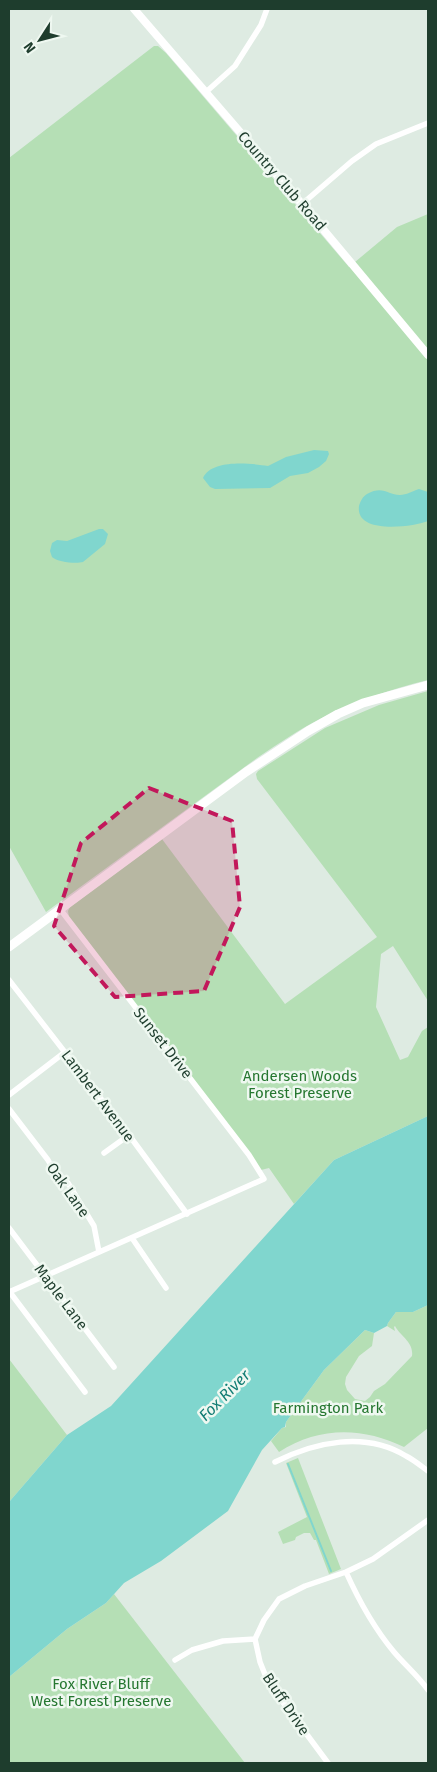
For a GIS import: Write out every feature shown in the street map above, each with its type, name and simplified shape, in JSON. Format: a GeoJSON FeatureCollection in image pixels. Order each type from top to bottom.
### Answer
{"type":"FeatureCollection","features":[{"type":"Feature","properties":{"kind":"main road"},"geometry":{"type":"LineString","coordinates":[[9,947],[246,772],[308,731],[338,714],[364,703],[428,685]]}},
{"type":"Feature","properties":{"kind":"street","name":"Country Club Road"},"geometry":{"type":"LineString","coordinates":[[134,9],[302,204],[428,356]]}},
{"type":"Feature","properties":{"kind":"street"},"geometry":{"type":"LineString","coordinates":[[206,92],[235,66],[260,25],[267,9]]}},
{"type":"Feature","properties":{"kind":"street"},"geometry":{"type":"LineString","coordinates":[[302,204],[352,161],[376,144],[428,122]]}},
{"type":"Feature","properties":{"kind":"street","name":"Sunset Drive"},"geometry":{"type":"LineString","coordinates":[[60,909],[249,1155],[264,1179],[186,1214]]}},
{"type":"Feature","properties":{"kind":"street","name":"Lambert Avenue"},"geometry":{"type":"LineString","coordinates":[[9,980],[129,1135],[186,1214]]}},
{"type":"Feature","properties":{"kind":"street"},"geometry":{"type":"LineString","coordinates":[[9,1095],[65,1052]]}},
{"type":"Feature","properties":{"kind":"street","name":"Oak Lane"},"geometry":{"type":"LineString","coordinates":[[9,1109],[48,1160],[54,1172],[68,1183],[94,1226],[99,1252]]}},
{"type":"Feature","properties":{"kind":"street"},"geometry":{"type":"LineString","coordinates":[[104,1153],[129,1135]]}},
{"type":"Feature","properties":{"kind":"street"},"geometry":{"type":"LineString","coordinates":[[86,1392],[9,1291],[186,1214]]}},
{"type":"Feature","properties":{"kind":"street","name":"Maple Lane"},"geometry":{"type":"LineString","coordinates":[[9,1228],[114,1367]]}},
{"type":"Feature","properties":{"kind":"street"},"geometry":{"type":"LineString","coordinates":[[132,1238],[166,1288]]}},
{"type":"Feature","properties":{"kind":"street"},"geometry":{"type":"LineString","coordinates":[[275,1462],[300,1450],[320,1444],[338,1441],[373,1443],[404,1455],[428,1471]]}},
{"type":"Feature","properties":{"kind":"street"},"geometry":{"type":"LineString","coordinates":[[175,1660],[192,1650],[223,1641],[255,1639],[264,1620],[279,1599],[305,1586],[346,1572],[373,1559],[428,1520]]}},
{"type":"Feature","properties":{"kind":"street"},"geometry":{"type":"LineString","coordinates":[[346,1572],[378,1632],[428,1690]]}},
{"type":"Feature","properties":{"kind":"street","name":"Bluff Drive"},"geometry":{"type":"LineString","coordinates":[[255,1639],[260,1662],[268,1682],[328,1763]]}},
{"type":"Feature","properties":{"kind":"highlighted area"},"geometry":{"type":"Polygon","coordinates":[[[149,788],[232,821],[240,907],[204,991],[115,997],[54,926],[81,843],[149,788]]]}},
{"type":"Feature","properties":{"kind":"green space"},"geometry":{"type":"Polygon","coordinates":[[[154,46],[158,46],[166,53],[349,267],[397,227],[428,214],[428,680],[359,702],[296,732],[257,758],[46,912],[9,846],[9,158],[154,46]]]}},
{"type":"Feature","properties":{"kind":"green space","name":"Andersen Woods Forest Preserve"},"geometry":{"type":"Polygon","coordinates":[[[428,691],[428,1001],[393,946],[381,954],[376,1007],[400,1060],[408,1057],[422,1031],[428,1027],[428,1116],[334,1160],[294,1204],[269,1168],[261,1170],[69,917],[68,911],[70,907],[162,839],[285,1004],[377,937],[257,779],[256,774],[325,728],[379,705],[428,691]]]}},
{"type":"Feature","properties":{"kind":"green space","name":"Farmington Park"},"geometry":{"type":"Polygon","coordinates":[[[428,1305],[428,1428],[404,1447],[373,1436],[341,1432],[310,1437],[279,1452],[271,1441],[282,1428],[286,1427],[286,1422],[324,1370],[365,1330],[374,1333],[372,1346],[359,1356],[346,1377],[345,1384],[347,1390],[355,1399],[365,1401],[374,1391],[385,1384],[412,1356],[409,1343],[395,1326],[395,1331],[387,1326],[388,1323],[396,1312],[413,1312],[428,1305]]]}},
{"type":"Feature","properties":{"kind":"green space"},"geometry":{"type":"Polygon","coordinates":[[[9,1359],[67,1435],[9,1502],[9,1359]]]}},
{"type":"Feature","properties":{"kind":"green space","name":"Farmington Park"},"geometry":{"type":"Polygon","coordinates":[[[298,1458],[341,1569],[329,1574],[316,1540],[314,1540],[310,1533],[304,1533],[296,1537],[295,1540],[283,1544],[278,1532],[307,1517],[286,1463],[298,1458]]]}},
{"type":"Feature","properties":{"kind":"green space","name":"Fox River Bluff West Forest Preserve"},"geometry":{"type":"Polygon","coordinates":[[[114,1594],[245,1763],[9,1763],[9,1677],[67,1629],[106,1603],[114,1594]]]}},
{"type":"Feature","properties":{"kind":"water"},"geometry":{"type":"Polygon","coordinates":[[[314,450],[328,451],[329,454],[326,461],[308,473],[290,476],[270,488],[215,489],[210,487],[203,478],[207,472],[223,465],[242,463],[268,466],[286,457],[314,450]]]}},
{"type":"Feature","properties":{"kind":"water"},"geometry":{"type":"Polygon","coordinates":[[[419,489],[428,492],[428,521],[399,527],[386,527],[366,521],[360,515],[359,506],[361,501],[373,491],[381,490],[400,495],[419,489]]]}},
{"type":"Feature","properties":{"kind":"water"},"geometry":{"type":"Polygon","coordinates":[[[103,529],[108,534],[105,544],[83,562],[67,562],[52,557],[50,551],[52,543],[57,540],[67,541],[103,529]]]}},
{"type":"Feature","properties":{"kind":"water","name":"Fox River"},"geometry":{"type":"Polygon","coordinates":[[[428,1116],[428,1305],[413,1312],[396,1312],[387,1326],[374,1333],[365,1330],[324,1370],[286,1422],[285,1427],[262,1450],[228,1511],[161,1561],[124,1583],[106,1603],[67,1629],[9,1677],[9,1502],[67,1435],[111,1406],[334,1160],[428,1116]]]}},
{"type":"Feature","properties":{"kind":"waterway"},"geometry":{"type":"LineString","coordinates":[[288,1464],[331,1571]]}}]}
